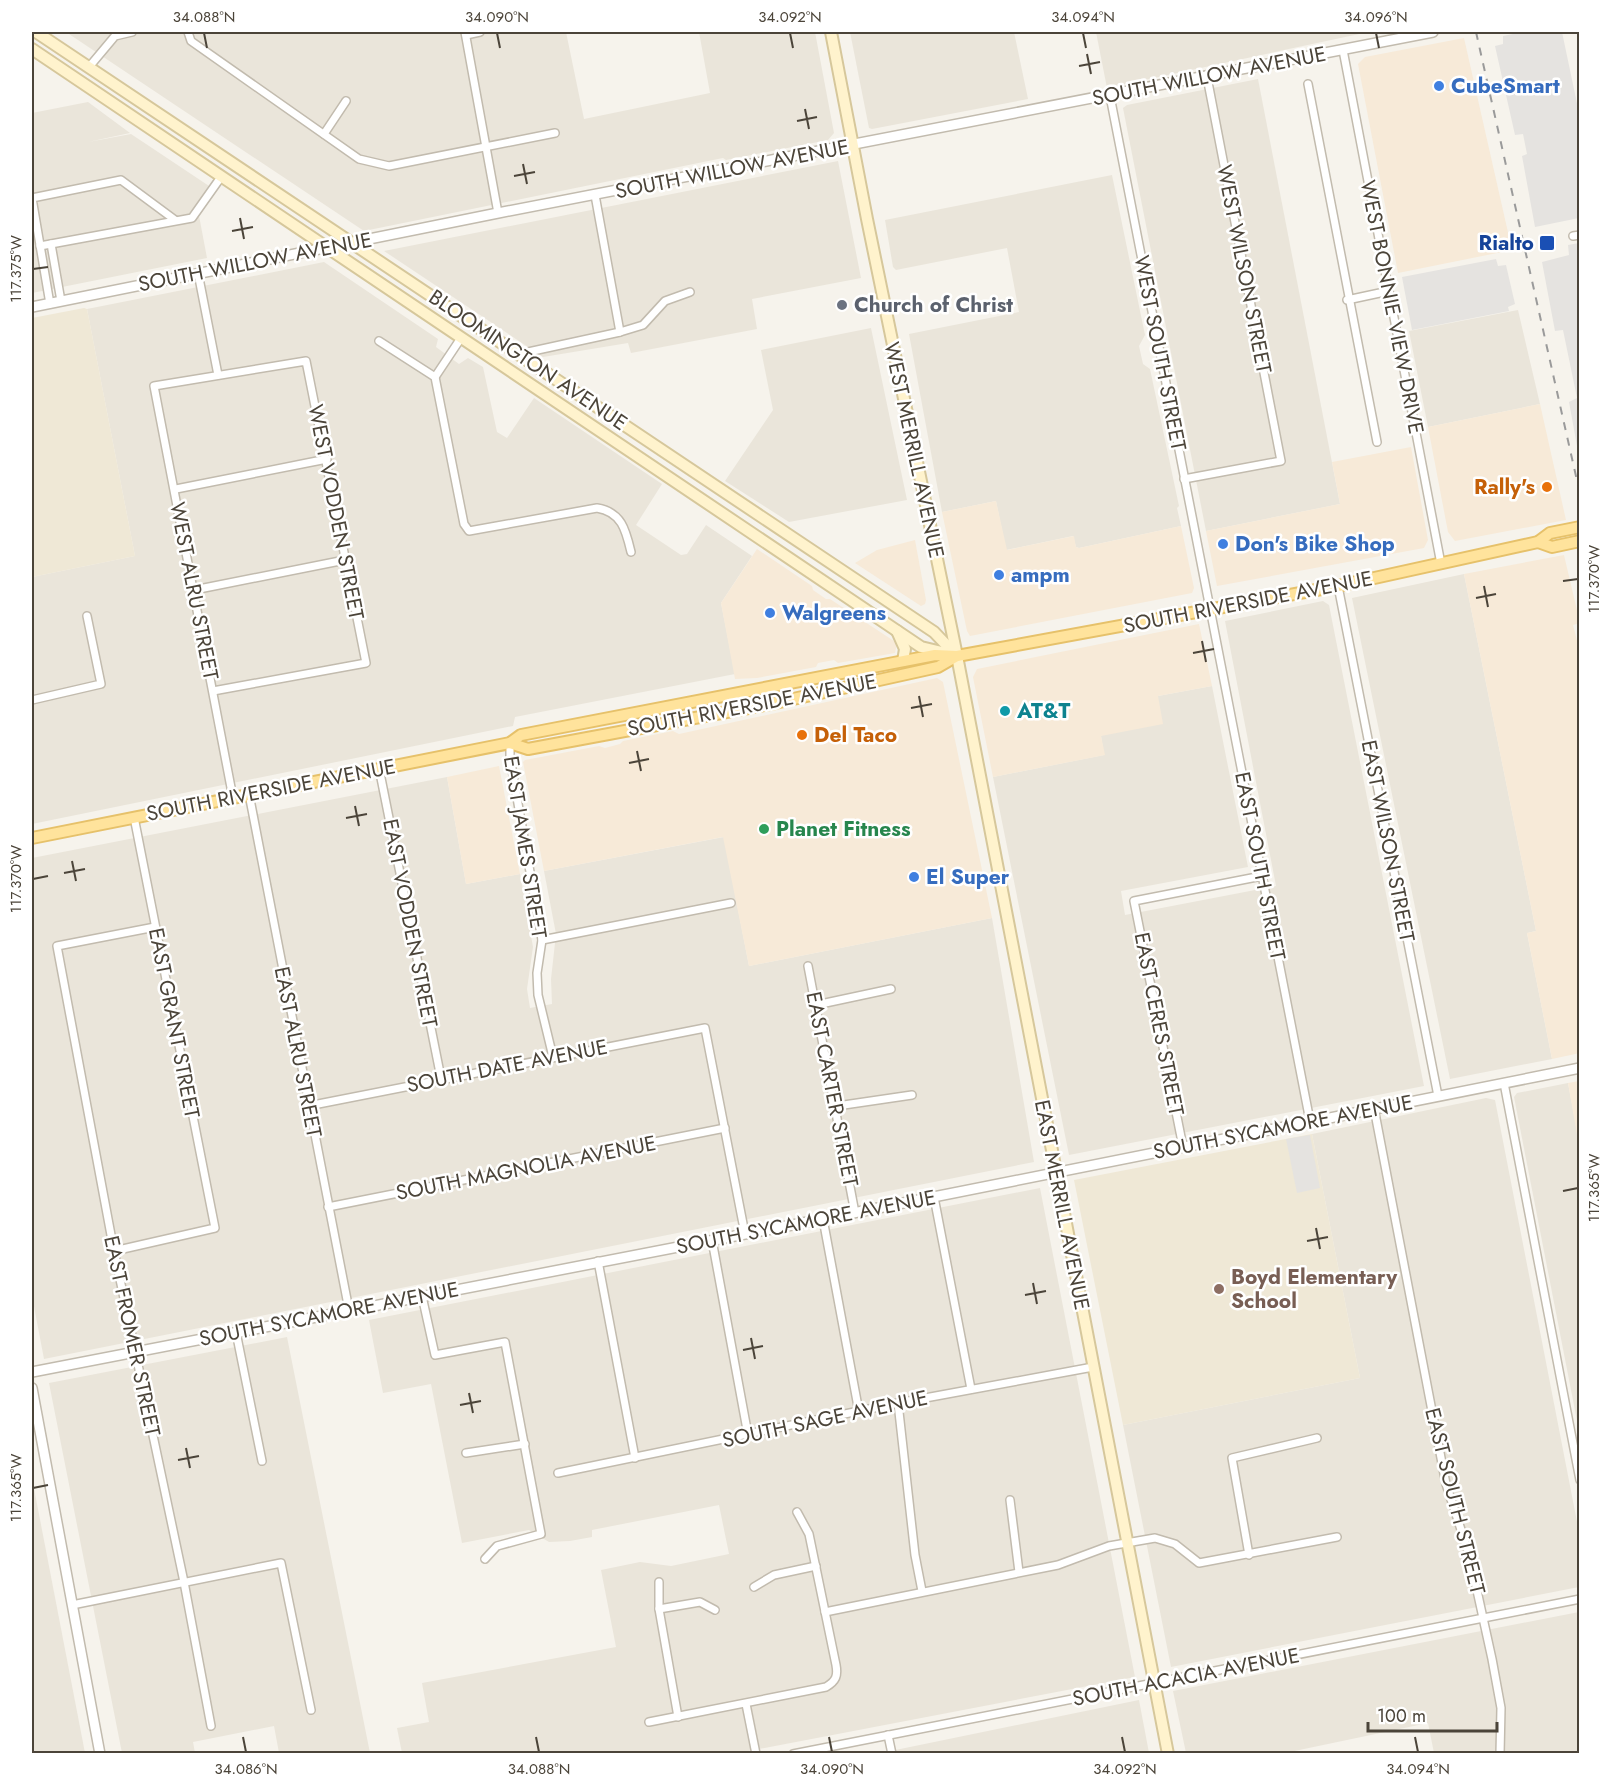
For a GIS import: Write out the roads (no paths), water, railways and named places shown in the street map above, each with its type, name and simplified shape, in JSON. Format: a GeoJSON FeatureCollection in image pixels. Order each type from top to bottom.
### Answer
{"type":"FeatureCollection","features":[{"type":"Feature","properties":{"kind":"main road","name":"BLOOMINGTON AVENUE"},"geometry":{"type":"LineString","coordinates":[[36,32],[933,631],[957,656]]}},
{"type":"Feature","properties":{"kind":"main road","name":"WEST MERRILL AVENUE"},"geometry":{"type":"LineString","coordinates":[[831,32],[957,656]]}},
{"type":"Feature","properties":{"kind":"main road","name":"BLOOMINGTON AVENUE"},"geometry":{"type":"LineString","coordinates":[[32,49],[895,629],[921,646],[957,656]]}},
{"type":"Feature","properties":{"kind":"main road","name":"SOUTH RIVERSIDE AVENUE"},"geometry":{"type":"LineString","coordinates":[[32,838],[510,743],[521,735],[903,661],[935,655],[957,656],[1338,586],[1538,542],[1550,533],[1580,527]]}},
{"type":"Feature","properties":{"kind":"main road","name":"SOUTH RIVERSIDE AVENUE"},"geometry":{"type":"LineString","coordinates":[[1538,542],[1552,546],[1580,542]]}},
{"type":"Feature","properties":{"kind":"main road"},"geometry":{"type":"LineString","coordinates":[[895,629],[906,649],[903,661]]}},
{"type":"Feature","properties":{"kind":"main road","name":"SOUTH RIVERSIDE AVENUE"},"geometry":{"type":"LineString","coordinates":[[510,743],[528,749],[775,703],[938,667],[957,656]]}},
{"type":"Feature","properties":{"kind":"main road","name":"EAST MERRILL AVENUE"},"geometry":{"type":"LineString","coordinates":[[957,656],[1168,1754]]}},
{"type":"Feature","properties":{"kind":"street"},"geometry":{"type":"LineString","coordinates":[[89,67],[115,36],[132,32]]}},
{"type":"Feature","properties":{"kind":"street"},"geometry":{"type":"LineString","coordinates":[[188,32],[191,41],[360,159],[389,166],[555,133]]}},
{"type":"Feature","properties":{"kind":"street"},"geometry":{"type":"LineString","coordinates":[[480,32],[465,33],[498,213]]}},
{"type":"Feature","properties":{"kind":"street","name":"SOUTH WILLOW AVENUE"},"geometry":{"type":"LineString","coordinates":[[32,307],[498,213],[1433,32]]}},
{"type":"Feature","properties":{"kind":"street","name":"WEST BONNIE VIEW DRIVE"},"geometry":{"type":"LineString","coordinates":[[1343,50],[1441,564]]}},
{"type":"Feature","properties":{"kind":"street","name":"WEST WILSON STREET"},"geometry":{"type":"LineString","coordinates":[[1184,478],[1281,461],[1207,77]]}},
{"type":"Feature","properties":{"kind":"street"},"geometry":{"type":"LineString","coordinates":[[1308,84],[1347,300],[1377,442]]}},
{"type":"Feature","properties":{"kind":"street","name":"WEST SOUTH STREET"},"geometry":{"type":"LineString","coordinates":[[1110,96],[1208,611]]}},
{"type":"Feature","properties":{"kind":"street"},"geometry":{"type":"LineString","coordinates":[[324,134],[346,100]]}},
{"type":"Feature","properties":{"kind":"street"},"geometry":{"type":"LineString","coordinates":[[39,246],[192,218],[221,177]]}},
{"type":"Feature","properties":{"kind":"street"},"geometry":{"type":"LineString","coordinates":[[50,304],[32,198],[121,180],[175,220]]}},
{"type":"Feature","properties":{"kind":"street"},"geometry":{"type":"LineString","coordinates":[[596,195],[620,332]]}},
{"type":"Feature","properties":{"kind":"street"},"geometry":{"type":"LineString","coordinates":[[51,244],[61,301]]}},
{"type":"Feature","properties":{"kind":"street"},"geometry":{"type":"LineString","coordinates":[[198,273],[218,375]]}},
{"type":"Feature","properties":{"kind":"street"},"geometry":{"type":"LineString","coordinates":[[1347,300],[1389,291]]}},
{"type":"Feature","properties":{"kind":"street"},"geometry":{"type":"LineString","coordinates":[[518,355],[643,325],[665,301],[690,292]]}},
{"type":"Feature","properties":{"kind":"street"},"geometry":{"type":"LineString","coordinates":[[461,338],[435,377],[450,465],[464,524],[470,531],[604,509],[625,525],[631,552]]}},
{"type":"Feature","properties":{"kind":"street"},"geometry":{"type":"LineString","coordinates":[[379,341],[435,377]]}},
{"type":"Feature","properties":{"kind":"street","name":"WEST VODDEN STREET"},"geometry":{"type":"LineString","coordinates":[[213,691],[366,663],[306,361],[218,375]]}},
{"type":"Feature","properties":{"kind":"street","name":"WEST ALRU STREET"},"geometry":{"type":"LineString","coordinates":[[218,375],[154,386],[176,489],[233,798]]}},
{"type":"Feature","properties":{"kind":"street"},"geometry":{"type":"LineString","coordinates":[[176,489],[327,459]]}},
{"type":"Feature","properties":{"kind":"street"},"geometry":{"type":"LineString","coordinates":[[194,590],[345,560]]}},
{"type":"Feature","properties":{"kind":"street","name":"EAST WILSON STREET"},"geometry":{"type":"LineString","coordinates":[[1338,586],[1438,1096]]}},
{"type":"Feature","properties":{"kind":"street","name":"EAST SOUTH STREET"},"geometry":{"type":"LineString","coordinates":[[1208,611],[1310,1121]]}},
{"type":"Feature","properties":{"kind":"street"},"geometry":{"type":"LineString","coordinates":[[32,700],[101,684],[87,616]]}},
{"type":"Feature","properties":{"kind":"street","name":"EAST JAMES STREET"},"geometry":{"type":"LineString","coordinates":[[510,743],[510,758],[542,940],[537,973],[538,995],[553,1057]]}},
{"type":"Feature","properties":{"kind":"street","name":"EAST VODDEN STREET"},"geometry":{"type":"LineString","coordinates":[[379,768],[441,1078]]}},
{"type":"Feature","properties":{"kind":"street","name":"EAST ALRU STREET"},"geometry":{"type":"LineString","coordinates":[[249,794],[327,1207],[349,1310]]}},
{"type":"Feature","properties":{"kind":"street","name":"EAST GRANT STREET"},"geometry":{"type":"LineString","coordinates":[[114,1251],[215,1228],[154,927],[135,817]]}},
{"type":"Feature","properties":{"kind":"street","name":"EAST CERES STREET"},"geometry":{"type":"LineString","coordinates":[[1183,1147],[1134,901],[1262,876]]}},
{"type":"Feature","properties":{"kind":"street"},"geometry":{"type":"LineString","coordinates":[[542,940],[731,903]]}},
{"type":"Feature","properties":{"kind":"street","name":"EAST FROMER STREET"},"geometry":{"type":"LineString","coordinates":[[154,927],[57,946],[114,1251],[212,1726]]}},
{"type":"Feature","properties":{"kind":"street","name":"EAST CARTER STREET"},"geometry":{"type":"LineString","coordinates":[[808,966],[837,1106],[855,1213]]}},
{"type":"Feature","properties":{"kind":"street"},"geometry":{"type":"LineString","coordinates":[[816,1005],[891,989]]}},
{"type":"Feature","properties":{"kind":"street","name":"SOUTH DATE AVENUE"},"geometry":{"type":"LineString","coordinates":[[308,1106],[441,1078],[705,1028],[725,1128]]}},
{"type":"Feature","properties":{"kind":"street","name":"SOUTH SYCAMORE AVENUE"},"geometry":{"type":"LineString","coordinates":[[32,1372],[598,1261],[823,1220],[1580,1068]]}},
{"type":"Feature","properties":{"kind":"street"},"geometry":{"type":"LineString","coordinates":[[1504,1083],[1580,1480]]}},
{"type":"Feature","properties":{"kind":"street"},"geometry":{"type":"LineString","coordinates":[[837,1106],[912,1095]]}},
{"type":"Feature","properties":{"kind":"street","name":"EAST SOUTH STREET"},"geometry":{"type":"LineString","coordinates":[[1374,1108],[1446,1484],[1469,1554],[1501,1708],[1500,1754]]}},
{"type":"Feature","properties":{"kind":"street"},"geometry":{"type":"LineString","coordinates":[[725,1128],[745,1234]]}},
{"type":"Feature","properties":{"kind":"street","name":"SOUTH MAGNOLIA AVENUE"},"geometry":{"type":"LineString","coordinates":[[327,1207],[725,1128]]}},
{"type":"Feature","properties":{"kind":"street"},"geometry":{"type":"LineString","coordinates":[[934,1197],[970,1389]]}},
{"type":"Feature","properties":{"kind":"street"},"geometry":{"type":"LineString","coordinates":[[823,1220],[859,1412]]}},
{"type":"Feature","properties":{"kind":"street"},"geometry":{"type":"LineString","coordinates":[[712,1240],[748,1435]]}},
{"type":"Feature","properties":{"kind":"street"},"geometry":{"type":"LineString","coordinates":[[598,1261],[635,1458]]}},
{"type":"Feature","properties":{"kind":"street"},"geometry":{"type":"LineString","coordinates":[[422,1296],[435,1355],[504,1342],[541,1534],[496,1546],[484,1559]]}},
{"type":"Feature","properties":{"kind":"street"},"geometry":{"type":"LineString","coordinates":[[236,1332],[262,1461]]}},
{"type":"Feature","properties":{"kind":"street","name":"SOUTH SAGE AVENUE"},"geometry":{"type":"LineString","coordinates":[[558,1473],[898,1403],[1093,1367]]}},
{"type":"Feature","properties":{"kind":"street"},"geometry":{"type":"LineString","coordinates":[[32,1388],[100,1754]]}},
{"type":"Feature","properties":{"kind":"street"},"geometry":{"type":"LineString","coordinates":[[898,1403],[915,1555],[922,1591]]}},
{"type":"Feature","properties":{"kind":"street"},"geometry":{"type":"LineString","coordinates":[[1249,1555],[1232,1458],[1317,1438]]}},
{"type":"Feature","properties":{"kind":"street"},"geometry":{"type":"LineString","coordinates":[[466,1453],[525,1444]]}},
{"type":"Feature","properties":{"kind":"street"},"geometry":{"type":"LineString","coordinates":[[1010,1500],[1019,1572]]}},
{"type":"Feature","properties":{"kind":"street"},"geometry":{"type":"LineString","coordinates":[[649,1722],[746,1704],[826,1687],[833,1683],[837,1675],[816,1566],[809,1534],[797,1512]]}},
{"type":"Feature","properties":{"kind":"street"},"geometry":{"type":"LineString","coordinates":[[825,1612],[1058,1565],[1109,1546],[1155,1538],[1175,1544],[1199,1563],[1337,1538]]}},
{"type":"Feature","properties":{"kind":"street"},"geometry":{"type":"LineString","coordinates":[[72,1605],[281,1563],[311,1710]]}},
{"type":"Feature","properties":{"kind":"street"},"geometry":{"type":"LineString","coordinates":[[754,1587],[774,1575],[816,1566]]}},
{"type":"Feature","properties":{"kind":"street"},"geometry":{"type":"LineString","coordinates":[[659,1582],[659,1609],[678,1717]]}},
{"type":"Feature","properties":{"kind":"street","name":"SOUTH ACACIA AVENUE"},"geometry":{"type":"LineString","coordinates":[[793,1754],[1580,1599]]}},
{"type":"Feature","properties":{"kind":"street"},"geometry":{"type":"LineString","coordinates":[[659,1609],[700,1602],[714,1610]]}},
{"type":"Feature","properties":{"kind":"street"},"geometry":{"type":"LineString","coordinates":[[746,1704],[756,1754]]}},
{"type":"Feature","properties":{"kind":"street"},"geometry":{"type":"LineString","coordinates":[[888,1735],[892,1754]]}},
{"type":"Feature","properties":{"kind":"railway"},"geometry":{"type":"LineString","coordinates":[[1476,32],[1580,494]]}},
{"type":"Feature","properties":{"kind":"place","name":"CubeSmart"},"geometry":{"type":"Point","coordinates":[1439,86]}},
{"type":"Feature","properties":{"kind":"place","name":"Rialto"},"geometry":{"type":"Point","coordinates":[1547,243]}},
{"type":"Feature","properties":{"kind":"place","name":"Church of Christ"},"geometry":{"type":"Point","coordinates":[842,305]}},
{"type":"Feature","properties":{"kind":"place","name":"Rally's"},"geometry":{"type":"Point","coordinates":[1547,487]}},
{"type":"Feature","properties":{"kind":"place","name":"Don's Bike Shop"},"geometry":{"type":"Point","coordinates":[1223,544]}},
{"type":"Feature","properties":{"kind":"place","name":"ampm"},"geometry":{"type":"Point","coordinates":[999,575]}},
{"type":"Feature","properties":{"kind":"place","name":"Walgreens"},"geometry":{"type":"Point","coordinates":[770,613]}},
{"type":"Feature","properties":{"kind":"place","name":"AT&T"},"geometry":{"type":"Point","coordinates":[1005,711]}},
{"type":"Feature","properties":{"kind":"place","name":"Del Taco"},"geometry":{"type":"Point","coordinates":[802,735]}},
{"type":"Feature","properties":{"kind":"place","name":"Planet Fitness"},"geometry":{"type":"Point","coordinates":[764,829]}},
{"type":"Feature","properties":{"kind":"place","name":"El Super"},"geometry":{"type":"Point","coordinates":[914,877]}},
{"type":"Feature","properties":{"kind":"place","name":"Boyd Elementary School"},"geometry":{"type":"Point","coordinates":[1219,1289]}}]}
